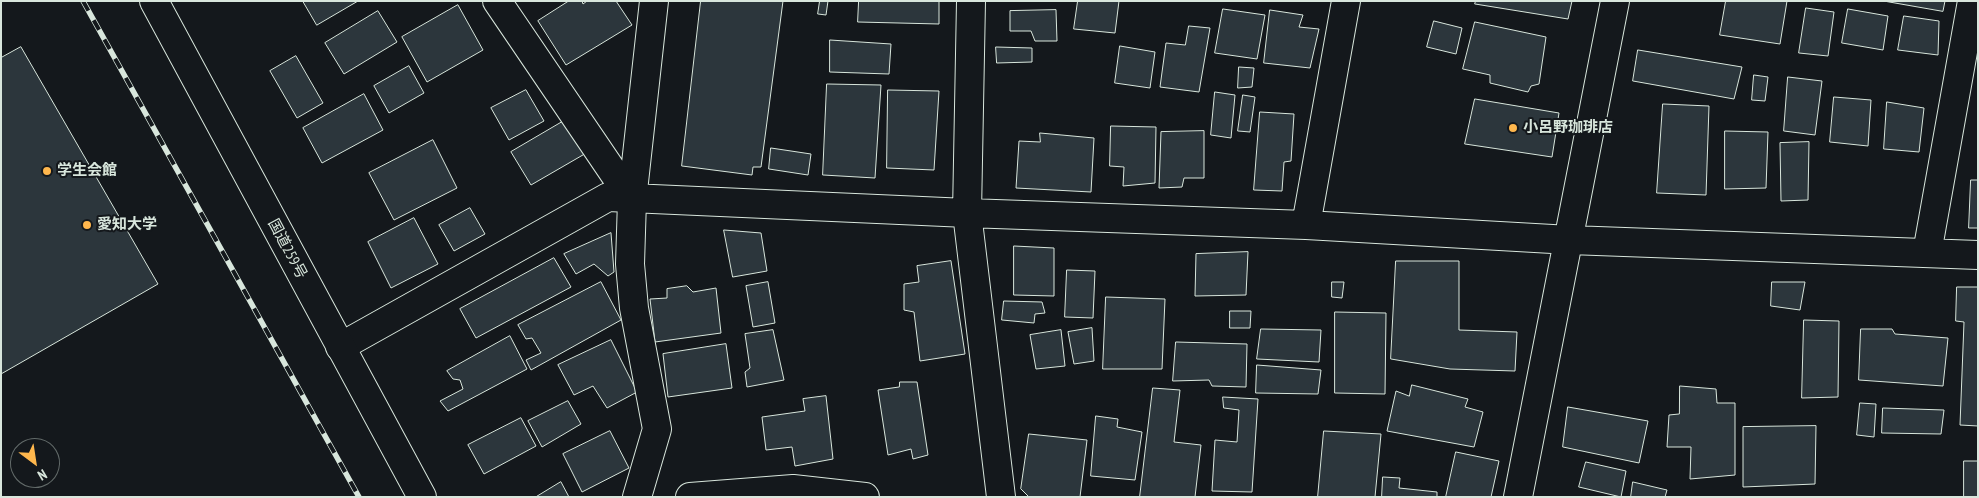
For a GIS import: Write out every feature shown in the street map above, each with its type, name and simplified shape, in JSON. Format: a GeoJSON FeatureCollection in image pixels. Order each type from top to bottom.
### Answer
{"type":"FeatureCollection","features":[{"type":"Feature","properties":{"kind":"main road","name":"国道259号"},"geometry":{"type":"LineString","coordinates":[[154,1],[422,497]]}},
{"type":"Feature","properties":{"kind":"main road"},"geometry":{"type":"LineString","coordinates":[[497,1],[632,200]]}},
{"type":"Feature","properties":{"kind":"main road"},"geometry":{"type":"LineString","coordinates":[[637,497],[657,428],[632,290],[630,264],[632,200],[654,1]]}},
{"type":"Feature","properties":{"kind":"main road"},"geometry":{"type":"LineString","coordinates":[[970,1],[967,214],[1001,497]]}},
{"type":"Feature","properties":{"kind":"main road"},"geometry":{"type":"LineString","coordinates":[[1518,497],[1570,240],[1615,1]]}},
{"type":"Feature","properties":{"kind":"main road"},"geometry":{"type":"LineString","coordinates":[[1927,254],[1972,1]]}},
{"type":"Feature","properties":{"kind":"main road"},"geometry":{"type":"LineString","coordinates":[[1306,225],[1341,2]]}},
{"type":"Feature","properties":{"kind":"main road"},"geometry":{"type":"LineString","coordinates":[[340,347],[608,197],[632,200],[967,214],[1306,225],[1570,240],[1978,256]]}},
{"type":"Feature","properties":{"kind":"main road"},"geometry":{"type":"LineString","coordinates":[[690,497],[793,489],[865,497]]}},
{"type":"Feature","properties":{"kind":"building"},"geometry":{"type":"Polygon","coordinates":[[[303,1],[358,1],[317,25],[303,1]]]}},
{"type":"Feature","properties":{"kind":"building"},"geometry":{"type":"Polygon","coordinates":[[[569,1],[582,1],[583,4],[587,1],[616,1],[632,25],[566,65],[538,21],[569,1]]]}},
{"type":"Feature","properties":{"kind":"building"},"geometry":{"type":"Polygon","coordinates":[[[701,1],[783,1],[761,167],[753,167],[752,175],[682,166],[701,1]]]}},
{"type":"Feature","properties":{"kind":"building"},"geometry":{"type":"Polygon","coordinates":[[[820,1],[828,1],[826,15],[818,14],[820,1]]]}},
{"type":"Feature","properties":{"kind":"building"},"geometry":{"type":"Polygon","coordinates":[[[859,1],[939,1],[939,24],[858,22],[859,1]]]}},
{"type":"Feature","properties":{"kind":"building"},"geometry":{"type":"Polygon","coordinates":[[[1078,1],[1119,1],[1115,33],[1074,29],[1078,1]]]}},
{"type":"Feature","properties":{"kind":"building"},"geometry":{"type":"Polygon","coordinates":[[[1476,1],[1572,1],[1568,19],[1475,4],[1476,1]]]}},
{"type":"Feature","properties":{"kind":"building"},"geometry":{"type":"Polygon","coordinates":[[[1726,1],[1787,1],[1780,44],[1720,35],[1726,1]]]}},
{"type":"Feature","properties":{"kind":"building"},"geometry":{"type":"Polygon","coordinates":[[[1884,1],[1945,1],[1943,11],[1884,1]]]}},
{"type":"Feature","properties":{"kind":"building"},"geometry":{"type":"Polygon","coordinates":[[[458,5],[483,50],[427,82],[402,37],[458,5]]]}},
{"type":"Feature","properties":{"kind":"building"},"geometry":{"type":"Polygon","coordinates":[[[1806,8],[1834,12],[1828,56],[1799,53],[1806,8]]]}},
{"type":"Feature","properties":{"kind":"building"},"geometry":{"type":"Polygon","coordinates":[[[1223,9],[1265,15],[1257,59],[1215,53],[1223,9]]]}},
{"type":"Feature","properties":{"kind":"building"},"geometry":{"type":"Polygon","coordinates":[[[1848,9],[1888,16],[1883,50],[1842,43],[1848,9]]]}},
{"type":"Feature","properties":{"kind":"building"},"geometry":{"type":"Polygon","coordinates":[[[1056,10],[1057,41],[1035,41],[1031,31],[1010,31],[1010,11],[1056,10]]]}},
{"type":"Feature","properties":{"kind":"building"},"geometry":{"type":"Polygon","coordinates":[[[1270,10],[1303,15],[1299,27],[1319,29],[1310,68],[1264,63],[1270,10]]]}},
{"type":"Feature","properties":{"kind":"building"},"geometry":{"type":"Polygon","coordinates":[[[378,11],[397,42],[344,74],[325,43],[378,11]]]}},
{"type":"Feature","properties":{"kind":"building"},"geometry":{"type":"Polygon","coordinates":[[[1904,16],[1939,21],[1938,55],[1898,50],[1904,16]]]}},
{"type":"Feature","properties":{"kind":"building"},"geometry":{"type":"Polygon","coordinates":[[[1434,21],[1462,28],[1456,54],[1427,47],[1434,21]]]}},
{"type":"Feature","properties":{"kind":"building"},"geometry":{"type":"Polygon","coordinates":[[[1475,22],[1546,37],[1539,84],[1531,86],[1528,92],[1490,83],[1490,75],[1463,69],[1475,22]]]}},
{"type":"Feature","properties":{"kind":"building"},"geometry":{"type":"Polygon","coordinates":[[[1189,26],[1210,28],[1199,92],[1160,87],[1166,43],[1185,45],[1189,26]]]}},
{"type":"Feature","properties":{"kind":"building"},"geometry":{"type":"Polygon","coordinates":[[[830,40],[891,44],[889,74],[830,72],[830,40]]]}},
{"type":"Feature","properties":{"kind":"building"},"geometry":{"type":"Polygon","coordinates":[[[1120,46],[1155,52],[1150,88],[1115,83],[1120,46]]]}},
{"type":"Feature","properties":{"kind":"building","name":"学生会館"},"geometry":{"type":"Polygon","coordinates":[[[21,47],[158,284],[1,374],[1,58],[21,47]]]}},
{"type":"Feature","properties":{"kind":"building"},"geometry":{"type":"Polygon","coordinates":[[[996,47],[1032,48],[1032,62],[997,63],[996,47]]]}},
{"type":"Feature","properties":{"kind":"building"},"geometry":{"type":"Polygon","coordinates":[[[1638,50],[1742,67],[1734,99],[1633,81],[1638,50]]]}},
{"type":"Feature","properties":{"kind":"building"},"geometry":{"type":"Polygon","coordinates":[[[296,56],[323,103],[297,118],[270,71],[296,56]]]}},
{"type":"Feature","properties":{"kind":"building"},"geometry":{"type":"Polygon","coordinates":[[[409,66],[424,93],[389,113],[374,86],[409,66]]]}},
{"type":"Feature","properties":{"kind":"building"},"geometry":{"type":"Polygon","coordinates":[[[1239,67],[1254,68],[1252,87],[1238,88],[1239,67]]]}},
{"type":"Feature","properties":{"kind":"building"},"geometry":{"type":"Polygon","coordinates":[[[1754,75],[1768,77],[1765,101],[1752,100],[1754,75]]]}},
{"type":"Feature","properties":{"kind":"building"},"geometry":{"type":"Polygon","coordinates":[[[1788,77],[1822,81],[1815,135],[1784,131],[1788,77]]]}},
{"type":"Feature","properties":{"kind":"building"},"geometry":{"type":"Polygon","coordinates":[[[827,84],[881,85],[875,178],[823,175],[827,84]]]}},
{"type":"Feature","properties":{"kind":"building"},"geometry":{"type":"Polygon","coordinates":[[[526,90],[544,121],[509,140],[491,108],[526,90]]]}},
{"type":"Feature","properties":{"kind":"building"},"geometry":{"type":"Polygon","coordinates":[[[888,90],[939,91],[934,170],[887,168],[888,90]]]}},
{"type":"Feature","properties":{"kind":"building"},"geometry":{"type":"Polygon","coordinates":[[[1215,92],[1235,95],[1231,138],[1211,135],[1215,92]]]}},
{"type":"Feature","properties":{"kind":"building"},"geometry":{"type":"Polygon","coordinates":[[[364,94],[383,130],[322,163],[303,128],[364,94]]]}},
{"type":"Feature","properties":{"kind":"building"},"geometry":{"type":"Polygon","coordinates":[[[1243,95],[1255,97],[1250,132],[1238,131],[1243,95]]]}},
{"type":"Feature","properties":{"kind":"building"},"geometry":{"type":"Polygon","coordinates":[[[1834,97],[1871,100],[1868,146],[1830,142],[1834,97]]]}},
{"type":"Feature","properties":{"kind":"building","name":"小呂野珈琲店"},"geometry":{"type":"Polygon","coordinates":[[[1475,99],[1559,113],[1552,157],[1465,144],[1475,99]]]}},
{"type":"Feature","properties":{"kind":"building"},"geometry":{"type":"Polygon","coordinates":[[[1887,102],[1924,108],[1919,152],[1884,149],[1887,102]]]}},
{"type":"Feature","properties":{"kind":"building"},"geometry":{"type":"Polygon","coordinates":[[[1663,104],[1709,106],[1706,195],[1657,193],[1663,104]]]}},
{"type":"Feature","properties":{"kind":"building"},"geometry":{"type":"Polygon","coordinates":[[[1260,112],[1294,114],[1291,161],[1284,162],[1282,191],[1254,190],[1260,112]]]}},
{"type":"Feature","properties":{"kind":"building"},"geometry":{"type":"Polygon","coordinates":[[[569,118],[588,152],[531,185],[511,152],[569,118]]]}},
{"type":"Feature","properties":{"kind":"building"},"geometry":{"type":"Polygon","coordinates":[[[1111,126],[1156,127],[1155,183],[1123,186],[1124,167],[1110,166],[1111,126]]]}},
{"type":"Feature","properties":{"kind":"building"},"geometry":{"type":"Polygon","coordinates":[[[1204,131],[1204,178],[1184,178],[1182,187],[1159,188],[1161,132],[1204,131]]]}},
{"type":"Feature","properties":{"kind":"building"},"geometry":{"type":"Polygon","coordinates":[[[1725,131],[1768,132],[1766,188],[1725,189],[1725,131]]]}},
{"type":"Feature","properties":{"kind":"building"},"geometry":{"type":"Polygon","coordinates":[[[1040,133],[1094,138],[1091,192],[1016,188],[1019,141],[1040,142],[1040,133]]]}},
{"type":"Feature","properties":{"kind":"building"},"geometry":{"type":"Polygon","coordinates":[[[433,140],[457,188],[394,220],[369,173],[433,140]]]}},
{"type":"Feature","properties":{"kind":"building"},"geometry":{"type":"Polygon","coordinates":[[[1809,142],[1808,200],[1781,201],[1780,143],[1809,142]]]}},
{"type":"Feature","properties":{"kind":"building"},"geometry":{"type":"Polygon","coordinates":[[[771,148],[811,154],[808,175],[769,169],[771,148]]]}},
{"type":"Feature","properties":{"kind":"building"},"geometry":{"type":"Polygon","coordinates":[[[1971,180],[1978,180],[1978,228],[1969,228],[1971,180]]]}},
{"type":"Feature","properties":{"kind":"building"},"geometry":{"type":"Polygon","coordinates":[[[470,208],[485,234],[454,251],[439,225],[470,208]]]}},
{"type":"Feature","properties":{"kind":"building"},"geometry":{"type":"Polygon","coordinates":[[[414,218],[438,264],[391,288],[368,242],[414,218]]]}},
{"type":"Feature","properties":{"kind":"building"},"geometry":{"type":"Polygon","coordinates":[[[724,230],[761,233],[767,271],[733,277],[724,230]]]}},
{"type":"Feature","properties":{"kind":"building"},"geometry":{"type":"Polygon","coordinates":[[[611,233],[614,272],[608,276],[594,264],[576,274],[564,254],[611,233]]]}},
{"type":"Feature","properties":{"kind":"building"},"geometry":{"type":"Polygon","coordinates":[[[1014,246],[1054,248],[1054,296],[1014,295],[1014,246]]]}},
{"type":"Feature","properties":{"kind":"building"},"geometry":{"type":"Polygon","coordinates":[[[1248,252],[1246,295],[1195,296],[1196,254],[1248,252]]]}},
{"type":"Feature","properties":{"kind":"building"},"geometry":{"type":"Polygon","coordinates":[[[554,258],[571,287],[476,338],[460,309],[554,258]]]}},
{"type":"Feature","properties":{"kind":"building"},"geometry":{"type":"Polygon","coordinates":[[[951,261],[965,354],[920,361],[914,312],[904,310],[904,284],[919,282],[917,266],[951,261]]]}},
{"type":"Feature","properties":{"kind":"building"},"geometry":{"type":"Polygon","coordinates":[[[1396,261],[1459,261],[1459,330],[1517,332],[1515,371],[1450,369],[1391,359],[1396,261]]]}},
{"type":"Feature","properties":{"kind":"building"},"geometry":{"type":"Polygon","coordinates":[[[1067,270],[1095,271],[1093,318],[1065,317],[1067,270]]]}},
{"type":"Feature","properties":{"kind":"building"},"geometry":{"type":"Polygon","coordinates":[[[601,282],[621,320],[531,370],[526,360],[541,353],[532,338],[526,339],[518,325],[601,282]]]}},
{"type":"Feature","properties":{"kind":"building"},"geometry":{"type":"Polygon","coordinates":[[[768,282],[775,323],[753,327],[746,286],[768,282]]]}},
{"type":"Feature","properties":{"kind":"building"},"geometry":{"type":"Polygon","coordinates":[[[1332,282],[1344,282],[1342,298],[1332,297],[1332,282]]]}},
{"type":"Feature","properties":{"kind":"building"},"geometry":{"type":"Polygon","coordinates":[[[1772,282],[1805,282],[1800,310],[1771,306],[1772,282]]]}},
{"type":"Feature","properties":{"kind":"building"},"geometry":{"type":"Polygon","coordinates":[[[687,286],[693,292],[716,288],[721,333],[655,342],[650,299],[667,298],[667,289],[687,286]]]}},
{"type":"Feature","properties":{"kind":"building"},"geometry":{"type":"Polygon","coordinates":[[[1957,287],[1978,287],[1978,426],[1960,425],[1964,322],[1956,321],[1957,287]]]}},
{"type":"Feature","properties":{"kind":"building"},"geometry":{"type":"Polygon","coordinates":[[[1106,297],[1165,299],[1162,369],[1103,369],[1106,297]]]}},
{"type":"Feature","properties":{"kind":"building"},"geometry":{"type":"Polygon","coordinates":[[[1004,301],[1042,302],[1045,313],[1035,314],[1034,323],[1002,320],[1004,301]]]}},
{"type":"Feature","properties":{"kind":"building"},"geometry":{"type":"Polygon","coordinates":[[[1230,311],[1251,311],[1250,328],[1230,328],[1230,311]]]}},
{"type":"Feature","properties":{"kind":"building"},"geometry":{"type":"Polygon","coordinates":[[[1335,312],[1386,313],[1385,394],[1335,393],[1335,312]]]}},
{"type":"Feature","properties":{"kind":"building"},"geometry":{"type":"Polygon","coordinates":[[[1804,320],[1839,321],[1838,397],[1802,398],[1804,320]]]}},
{"type":"Feature","properties":{"kind":"building"},"geometry":{"type":"Polygon","coordinates":[[[1092,328],[1094,361],[1074,364],[1068,332],[1092,328]]]}},
{"type":"Feature","properties":{"kind":"building"},"geometry":{"type":"Polygon","coordinates":[[[1261,329],[1321,330],[1319,362],[1257,359],[1261,329]]]}},
{"type":"Feature","properties":{"kind":"building"},"geometry":{"type":"Polygon","coordinates":[[[1861,329],[1892,329],[1895,334],[1948,338],[1943,386],[1859,380],[1861,329]]]}},
{"type":"Feature","properties":{"kind":"building"},"geometry":{"type":"Polygon","coordinates":[[[773,330],[784,380],[747,387],[745,372],[750,368],[745,334],[773,330]]]}},
{"type":"Feature","properties":{"kind":"building"},"geometry":{"type":"Polygon","coordinates":[[[1061,330],[1065,366],[1036,369],[1030,335],[1061,330]]]}},
{"type":"Feature","properties":{"kind":"building"},"geometry":{"type":"Polygon","coordinates":[[[510,336],[527,369],[448,411],[440,401],[463,389],[460,380],[453,379],[447,371],[510,336]]]}},
{"type":"Feature","properties":{"kind":"building"},"geometry":{"type":"Polygon","coordinates":[[[611,340],[637,392],[607,408],[593,386],[574,395],[558,365],[611,340]]]}},
{"type":"Feature","properties":{"kind":"building"},"geometry":{"type":"Polygon","coordinates":[[[1176,342],[1247,344],[1246,387],[1212,386],[1209,380],[1173,381],[1176,342]]]}},
{"type":"Feature","properties":{"kind":"building"},"geometry":{"type":"Polygon","coordinates":[[[726,344],[732,388],[668,397],[663,354],[726,344]]]}},
{"type":"Feature","properties":{"kind":"building"},"geometry":{"type":"Polygon","coordinates":[[[1257,365],[1321,370],[1318,394],[1256,393],[1257,365]]]}},
{"type":"Feature","properties":{"kind":"building"},"geometry":{"type":"Polygon","coordinates":[[[900,382],[917,382],[928,455],[913,459],[911,449],[888,455],[878,390],[899,387],[900,382]]]}},
{"type":"Feature","properties":{"kind":"building"},"geometry":{"type":"Polygon","coordinates":[[[1412,385],[1468,399],[1465,407],[1483,412],[1474,447],[1387,431],[1396,391],[1409,396],[1412,385]]]}},
{"type":"Feature","properties":{"kind":"building"},"geometry":{"type":"Polygon","coordinates":[[[1680,386],[1716,389],[1717,403],[1735,403],[1735,475],[1690,479],[1691,447],[1667,447],[1669,415],[1679,414],[1680,386]]]}},
{"type":"Feature","properties":{"kind":"building"},"geometry":{"type":"Polygon","coordinates":[[[1153,388],[1180,390],[1174,442],[1201,445],[1195,497],[1140,497],[1153,388]]]}},
{"type":"Feature","properties":{"kind":"building"},"geometry":{"type":"Polygon","coordinates":[[[826,396],[833,459],[795,466],[792,447],[766,450],[762,417],[805,411],[803,399],[826,396]]]}},
{"type":"Feature","properties":{"kind":"building"},"geometry":{"type":"Polygon","coordinates":[[[1223,397],[1258,399],[1252,492],[1212,491],[1215,440],[1237,442],[1239,410],[1224,408],[1223,397]]]}},
{"type":"Feature","properties":{"kind":"building"},"geometry":{"type":"Polygon","coordinates":[[[568,401],[581,424],[542,447],[528,421],[568,401]]]}},
{"type":"Feature","properties":{"kind":"building"},"geometry":{"type":"Polygon","coordinates":[[[1860,403],[1876,404],[1874,437],[1857,435],[1860,403]]]}},
{"type":"Feature","properties":{"kind":"building"},"geometry":{"type":"Polygon","coordinates":[[[1568,407],[1648,421],[1639,463],[1563,447],[1568,407]]]}},
{"type":"Feature","properties":{"kind":"building"},"geometry":{"type":"Polygon","coordinates":[[[1883,408],[1944,410],[1941,434],[1882,433],[1883,408]]]}},
{"type":"Feature","properties":{"kind":"building"},"geometry":{"type":"Polygon","coordinates":[[[1096,416],[1118,419],[1117,427],[1142,432],[1135,480],[1091,476],[1096,416]]]}},
{"type":"Feature","properties":{"kind":"building"},"geometry":{"type":"Polygon","coordinates":[[[521,418],[536,446],[484,474],[468,445],[521,418]]]}},
{"type":"Feature","properties":{"kind":"building"},"geometry":{"type":"Polygon","coordinates":[[[1816,426],[1815,484],[1743,487],[1743,427],[1816,426]]]}},
{"type":"Feature","properties":{"kind":"building"},"geometry":{"type":"Polygon","coordinates":[[[610,431],[629,468],[582,492],[563,454],[610,431]]]}},
{"type":"Feature","properties":{"kind":"building"},"geometry":{"type":"Polygon","coordinates":[[[1324,431],[1381,434],[1375,497],[1318,497],[1324,431]]]}},
{"type":"Feature","properties":{"kind":"building"},"geometry":{"type":"Polygon","coordinates":[[[1029,434],[1087,440],[1080,497],[1029,497],[1021,489],[1029,434]]]}},
{"type":"Feature","properties":{"kind":"building"},"geometry":{"type":"Polygon","coordinates":[[[1456,452],[1499,461],[1491,497],[1446,497],[1456,452]]]}},
{"type":"Feature","properties":{"kind":"building"},"geometry":{"type":"Polygon","coordinates":[[[1964,461],[1978,461],[1978,497],[1964,497],[1964,461]]]}},
{"type":"Feature","properties":{"kind":"building"},"geometry":{"type":"Polygon","coordinates":[[[1586,462],[1626,471],[1621,497],[1579,487],[1586,462]]]}},
{"type":"Feature","properties":{"kind":"building"},"geometry":{"type":"Polygon","coordinates":[[[1383,477],[1400,478],[1399,488],[1437,492],[1437,497],[1382,497],[1383,477]]]}},
{"type":"Feature","properties":{"kind":"building"},"geometry":{"type":"Polygon","coordinates":[[[561,482],[569,497],[536,497],[561,482]]]}},
{"type":"Feature","properties":{"kind":"building"},"geometry":{"type":"Polygon","coordinates":[[[1633,482],[1667,490],[1665,497],[1631,497],[1633,482]]]}},
{"type":"Feature","properties":{"kind":"railway"},"geometry":{"type":"LineString","coordinates":[[83,1],[359,497]]}},
{"type":"Feature","properties":{"kind":"place","name":"小呂野珈琲店"},"geometry":{"type":"Point","coordinates":[1513,128]}},
{"type":"Feature","properties":{"kind":"place","name":"学生会館"},"geometry":{"type":"Point","coordinates":[47,171]}},
{"type":"Feature","properties":{"kind":"place","name":"愛知大学"},"geometry":{"type":"Point","coordinates":[87,225]}}]}
